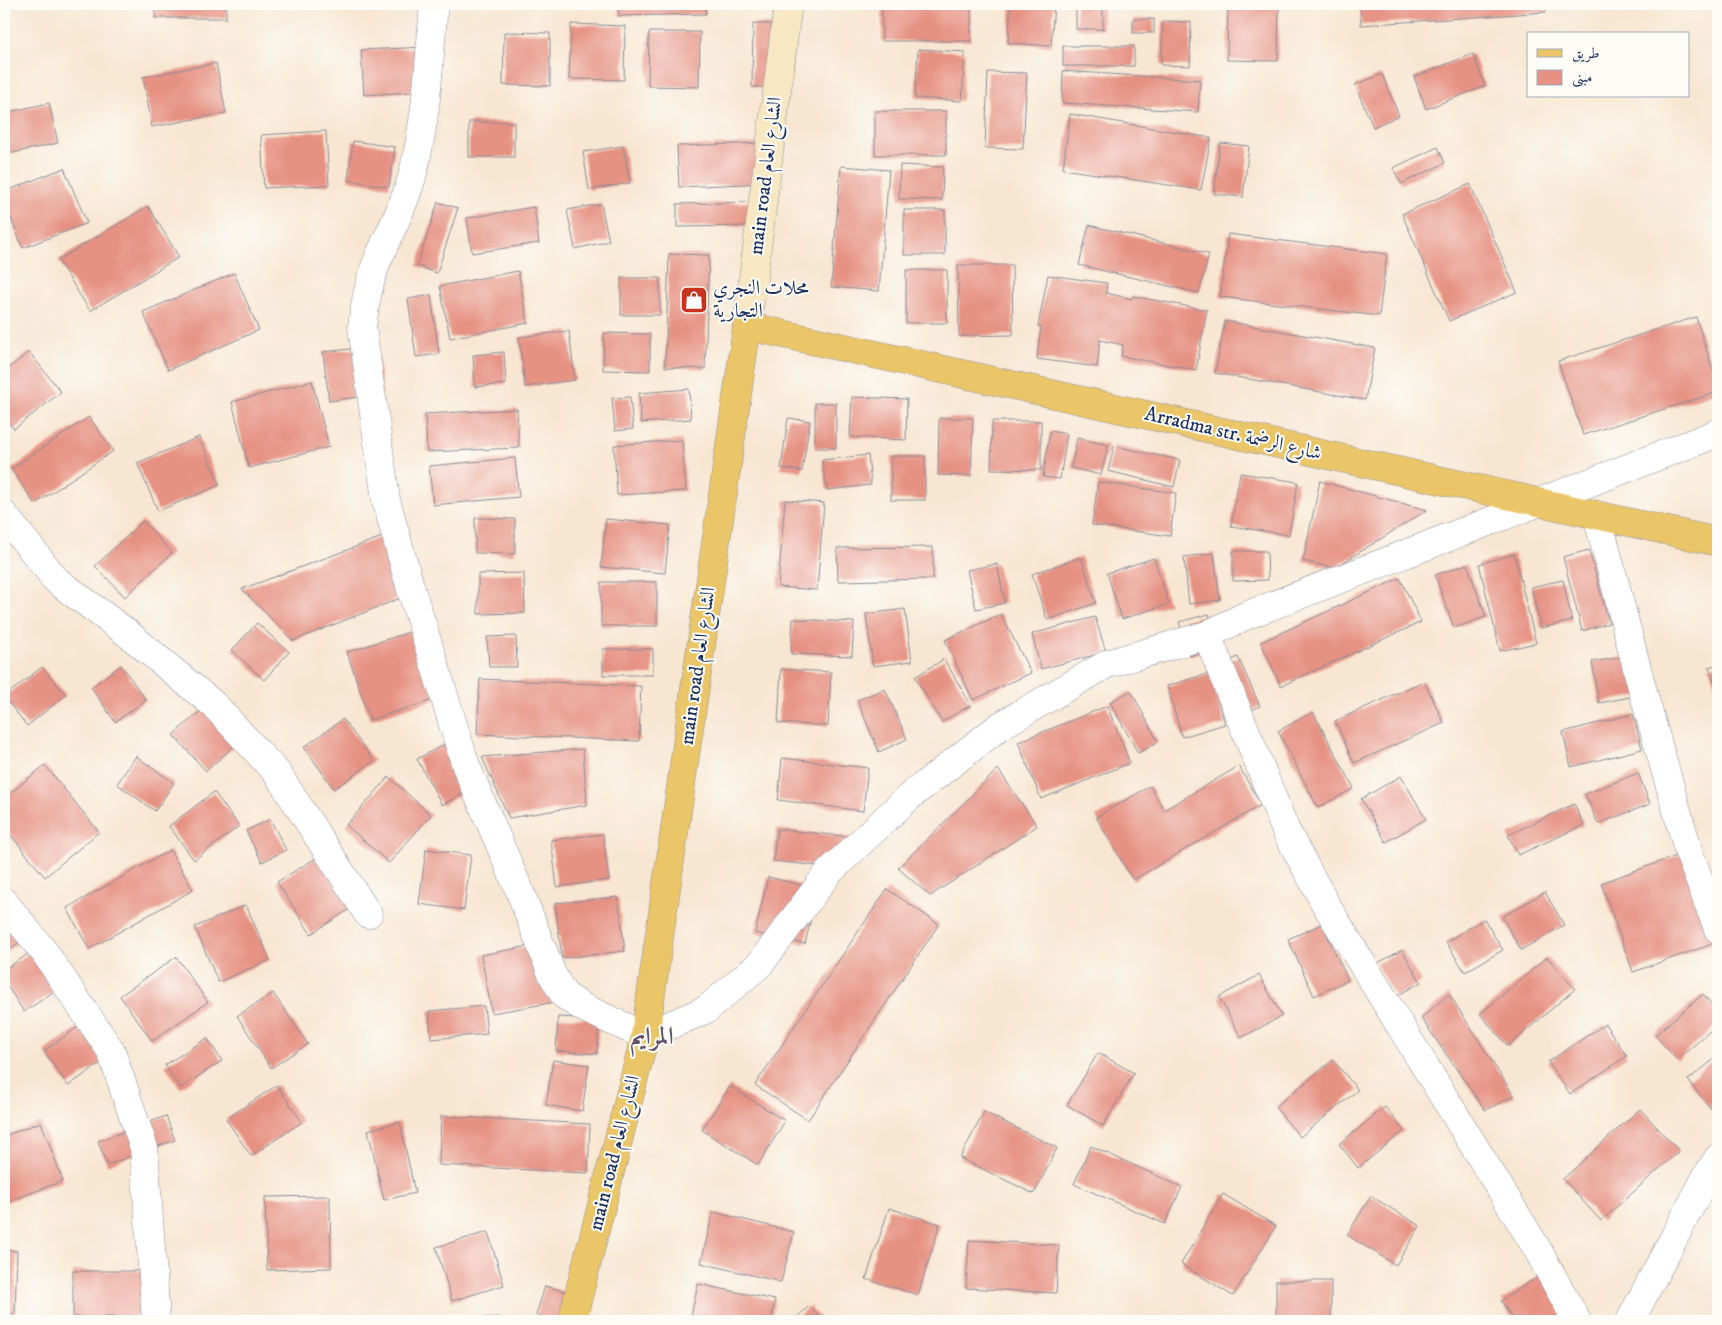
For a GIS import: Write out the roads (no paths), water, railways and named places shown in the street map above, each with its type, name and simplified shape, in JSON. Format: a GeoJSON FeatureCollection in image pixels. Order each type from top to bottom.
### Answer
{"type":"FeatureCollection","features":[{"type":"Feature","properties":{"kind":"main road","name":"main road الشارع العام"},"geometry":{"type":"LineString","coordinates":[[572,1321],[645,1036],[747,326],[788,4]]}},
{"type":"Feature","properties":{"kind":"main road","name":"Arradma str. شارع الرضمة"},"geometry":{"type":"LineString","coordinates":[[747,326],[1718,542]]}},
{"type":"Feature","properties":{"kind":"street"},"geometry":{"type":"LineString","coordinates":[[434,4],[426,109],[412,176],[404,205],[376,266],[365,299],[362,327],[386,500],[410,586],[466,766],[521,894],[552,974],[564,995],[584,1008],[645,1036],[707,1009],[760,964],[830,872],[910,796],[1000,726],[1107,664],[1207,635],[1245,616],[1718,433]]}},
{"type":"Feature","properties":{"kind":"street"},"geometry":{"type":"LineString","coordinates":[[4,515],[57,581],[127,633],[214,704],[277,774],[368,914]]}},
{"type":"Feature","properties":{"kind":"street"},"geometry":{"type":"LineString","coordinates":[[1597,515],[1645,699],[1689,853],[1718,929]]}},
{"type":"Feature","properties":{"kind":"street"},"geometry":{"type":"LineString","coordinates":[[1207,635],[1286,832],[1331,914],[1536,1247],[1577,1321]]}},
{"type":"Feature","properties":{"kind":"street"},"geometry":{"type":"LineString","coordinates":[[4,902],[45,953],[111,1051],[144,1148],[156,1321]]}},
{"type":"Feature","properties":{"kind":"street"},"geometry":{"type":"LineString","coordinates":[[1630,1321],[1706,1177],[1718,1158]]}},
{"type":"Feature","properties":{"kind":"place","name":"محلات النجري التجارية"},"geometry":{"type":"Point","coordinates":[694,300]}},
{"type":"Feature","properties":{"kind":"district","name":"المرايم"},"geometry":{"type":"Point","coordinates":[652,1036]}}]}
